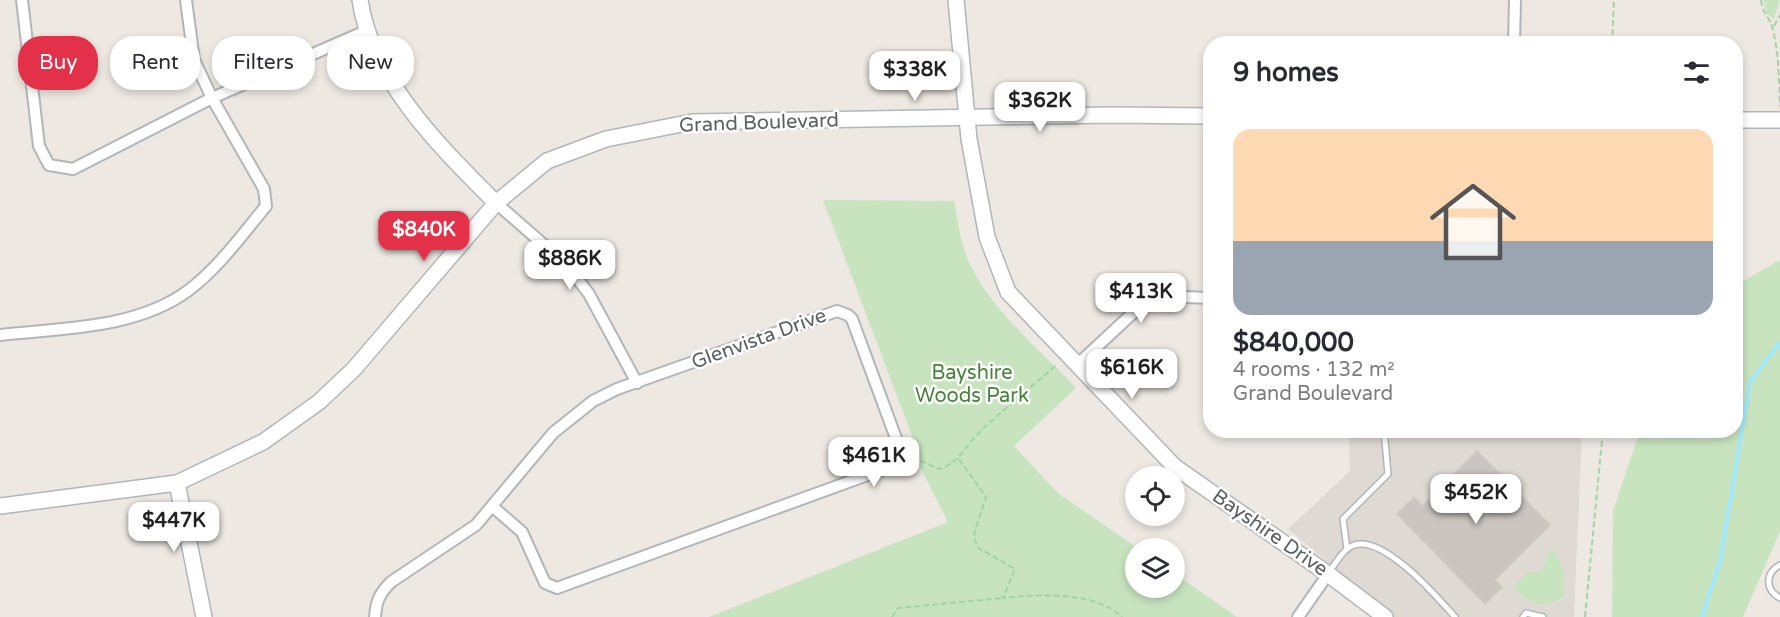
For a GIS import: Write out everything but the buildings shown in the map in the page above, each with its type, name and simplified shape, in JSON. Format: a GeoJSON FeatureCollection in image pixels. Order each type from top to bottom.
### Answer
{"type":"FeatureCollection","features":[{"type":"Feature","properties":{"kind":"street"},"geometry":{"type":"LineString","coordinates":[[22,0],[39,146],[49,165],[73,169],[212,98],[368,30]]}},
{"type":"Feature","properties":{"kind":"street"},"geometry":{"type":"LineString","coordinates":[[0,335],[101,324],[151,311],[188,290],[219,263],[266,206],[264,189],[212,98],[194,60],[186,0]]}},
{"type":"Feature","properties":{"kind":"street"},"geometry":{"type":"LineString","coordinates":[[360,0],[368,30],[388,75],[418,118],[496,203],[572,272],[589,294],[637,383]]}},
{"type":"Feature","properties":{"kind":"street","name":"Bayshire Drive"},"geometry":{"type":"LineString","coordinates":[[956,0],[968,117],[987,237],[1008,292],[1175,467],[1328,574],[1385,617]]}},
{"type":"Feature","properties":{"kind":"street"},"geometry":{"type":"LineString","coordinates":[[1514,36],[1515,0]]}},
{"type":"Feature","properties":{"kind":"street","name":"Grand Boulevard"},"geometry":{"type":"LineString","coordinates":[[0,506],[177,483],[263,442],[319,402],[354,369],[496,203],[547,161],[606,139],[692,122],[1203,116]]}},
{"type":"Feature","properties":{"kind":"street"},"geometry":{"type":"LineString","coordinates":[[1743,120],[1780,120]]}},
{"type":"Feature","properties":{"kind":"street"},"geometry":{"type":"LineString","coordinates":[[1077,365],[1148,299],[1160,296],[1203,298]]}},
{"type":"Feature","properties":{"kind":"street","name":"Glenvista Drive"},"geometry":{"type":"LineString","coordinates":[[375,617],[376,604],[382,592],[392,582],[476,525],[553,433],[577,411],[617,389],[837,311],[843,312],[854,324],[897,441],[898,452],[894,462],[884,470],[557,588],[545,583],[522,532],[493,507]]}},
{"type":"Feature","properties":{"kind":"street"},"geometry":{"type":"LineString","coordinates":[[177,483],[204,617]]}},
{"type":"Feature","properties":{"kind":"street"},"geometry":{"type":"LineString","coordinates":[[1298,617],[1328,574]]}},
{"type":"Feature","properties":{"kind":"lane"},"geometry":{"type":"LineString","coordinates":[[1347,549],[1343,519],[1388,474],[1385,438]]}},
{"type":"Feature","properties":{"kind":"lane"},"geometry":{"type":"LineString","coordinates":[[1328,574],[1347,549],[1357,544],[1382,550],[1420,579],[1455,617]]}},
{"type":"Feature","properties":{"kind":"lane"},"geometry":{"type":"LineString","coordinates":[[1780,566],[1772,571],[1768,581],[1772,592],[1780,598]]}},
{"type":"Feature","properties":{"kind":"lane"},"geometry":{"type":"LineString","coordinates":[[1523,617],[1526,614],[1543,617]]}},
{"type":"Feature","properties":{"kind":"path"},"geometry":{"type":"LineString","coordinates":[[1612,36],[1614,0]]}},
{"type":"Feature","properties":{"kind":"path"},"geometry":{"type":"LineString","coordinates":[[1761,0],[1766,19],[1773,27],[1779,75],[1780,120]]}},
{"type":"Feature","properties":{"kind":"path"},"geometry":{"type":"LineString","coordinates":[[1773,27],[1780,16]]}},
{"type":"Feature","properties":{"kind":"path"},"geometry":{"type":"LineString","coordinates":[[912,457],[939,469],[959,459],[975,437],[1056,365]]}},
{"type":"Feature","properties":{"kind":"path"},"geometry":{"type":"LineString","coordinates":[[1586,617],[1603,438]]}},
{"type":"Feature","properties":{"kind":"path"},"geometry":{"type":"LineString","coordinates":[[959,459],[986,497],[974,534],[977,548],[1016,569],[1003,598]]}},
{"type":"Feature","properties":{"kind":"path"},"geometry":{"type":"LineString","coordinates":[[892,617],[898,608],[1042,594],[1099,602],[1122,617]]}},
{"type":"Feature","properties":{"kind":"shaded area"},"geometry":{"type":"Polygon","coordinates":[[[1349,438],[1582,438],[1574,617],[1394,617],[1288,529],[1350,471],[1349,438]]]}},
{"type":"Feature","properties":{"kind":"green space"},"geometry":{"type":"Polygon","coordinates":[[[1763,0],[1780,0],[1774,19],[1767,14],[1763,0]]]}},
{"type":"Feature","properties":{"kind":"green space","name":"Bayshire Woods Park"},"geometry":{"type":"Polygon","coordinates":[[[823,200],[954,201],[968,260],[988,295],[1016,328],[1076,388],[1014,446],[1059,494],[1125,539],[1125,598],[1185,598],[1185,581],[1237,617],[709,617],[948,522],[918,463],[912,436],[823,200]]]}},
{"type":"Feature","properties":{"kind":"green space"},"geometry":{"type":"Polygon","coordinates":[[[1780,260],[1780,531],[1743,617],[1612,617],[1613,511],[1638,438],[1743,438],[1743,281],[1780,260]]]}},
{"type":"Feature","properties":{"kind":"green space"},"geometry":{"type":"Polygon","coordinates":[[[1550,548],[1559,559],[1563,571],[1563,597],[1548,603],[1536,604],[1530,602],[1513,587],[1528,572],[1542,571],[1550,548]]]}},
{"type":"Feature","properties":{"kind":"waterway"},"geometry":{"type":"LineString","coordinates":[[1743,424],[1750,382],[1780,342]]}},
{"type":"Feature","properties":{"kind":"waterway"},"geometry":{"type":"LineString","coordinates":[[1702,617],[1720,561],[1741,438]]}}]}
